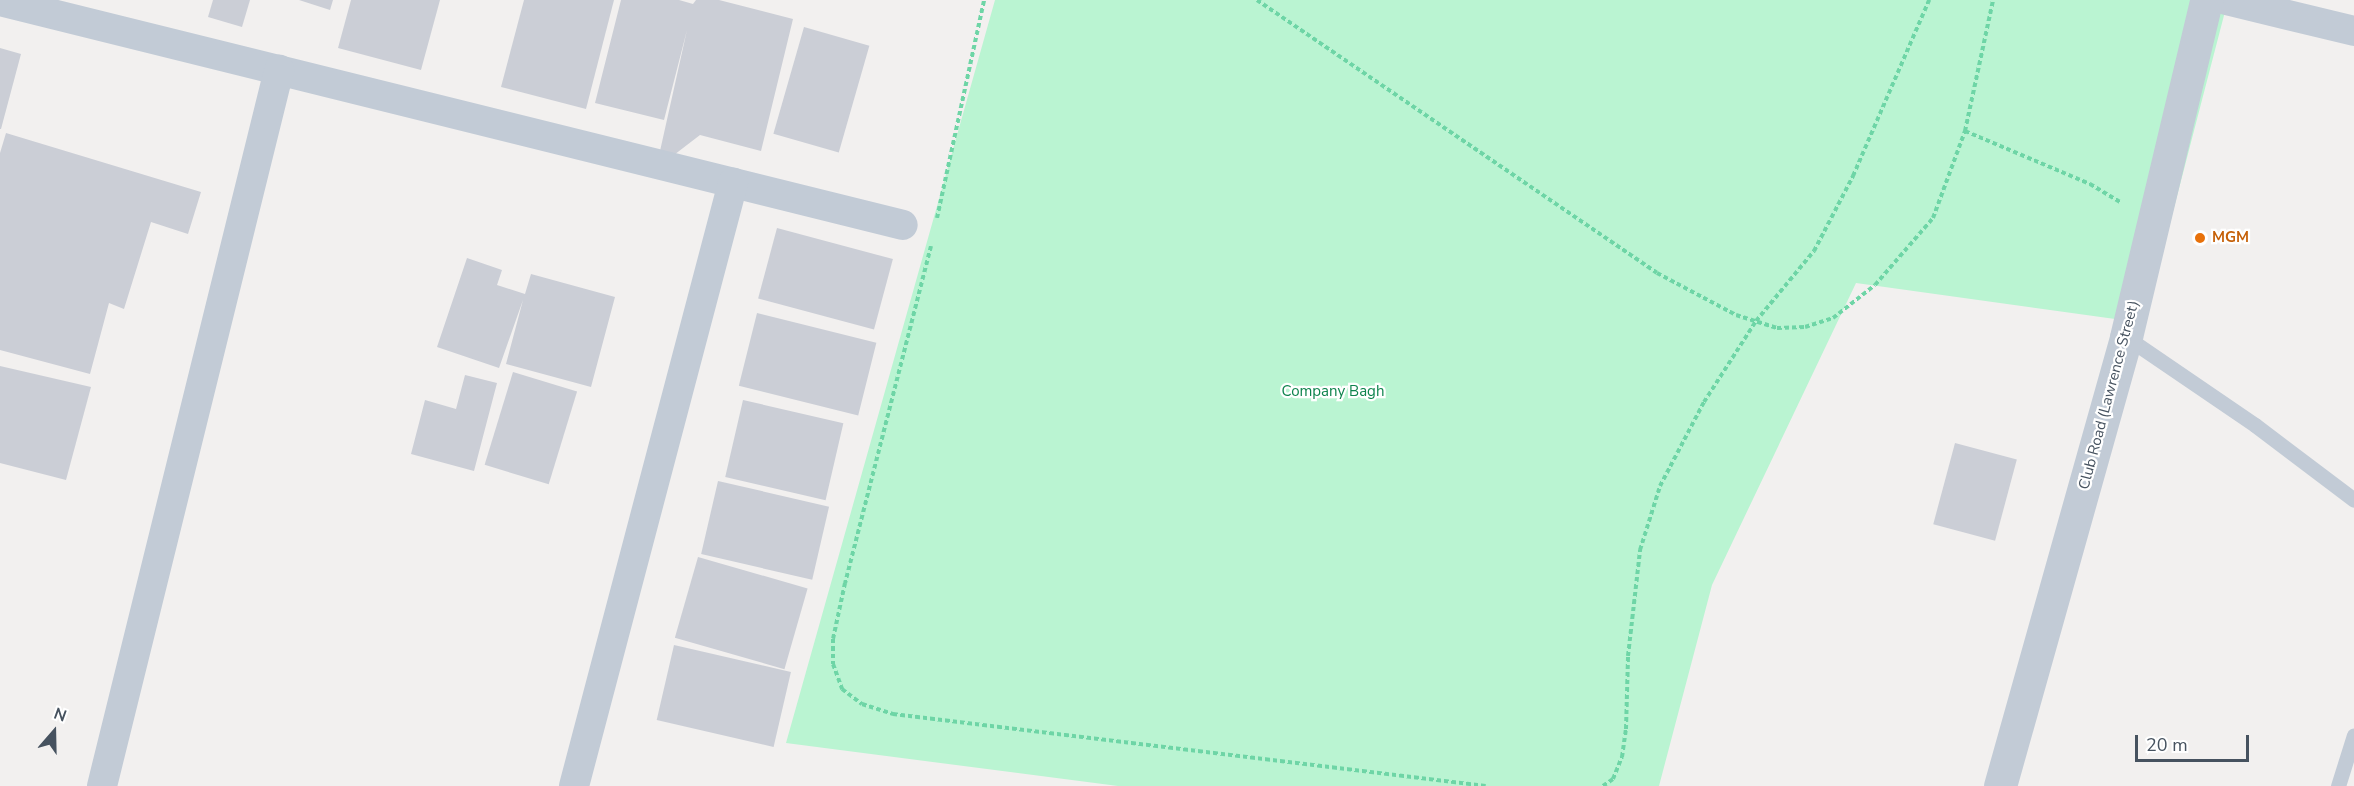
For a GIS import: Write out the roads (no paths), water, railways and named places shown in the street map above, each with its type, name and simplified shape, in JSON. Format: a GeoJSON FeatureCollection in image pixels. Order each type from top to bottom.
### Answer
{"type":"FeatureCollection","features":[{"type":"Feature","properties":{"kind":"street","name":"Club Road (Lawrence Street)"},"geometry":{"type":"LineString","coordinates":[[2000,786],[2126,338],[2206,0]]}},
{"type":"Feature","properties":{"kind":"street"},"geometry":{"type":"LineString","coordinates":[[2226,0],[2354,31]]}},
{"type":"Feature","properties":{"kind":"street"},"geometry":{"type":"LineString","coordinates":[[0,1],[903,225]]}},
{"type":"Feature","properties":{"kind":"street"},"geometry":{"type":"LineString","coordinates":[[102,786],[279,70]]}},
{"type":"Feature","properties":{"kind":"street"},"geometry":{"type":"LineString","coordinates":[[574,786],[734,183]]}},
{"type":"Feature","properties":{"kind":"lane"},"geometry":{"type":"LineString","coordinates":[[2126,338],[2255,424],[2354,500]]}},
{"type":"Feature","properties":{"kind":"lane"},"geometry":{"type":"LineString","coordinates":[[2338,786],[2354,735]]}},
{"type":"Feature","properties":{"kind":"place","name":"MGM"},"geometry":{"type":"Point","coordinates":[2200,238]}},
{"type":"Feature","properties":{"kind":"park label","name":"Company Bagh"},"geometry":{"type":"Point","coordinates":[1333,392]}}]}
